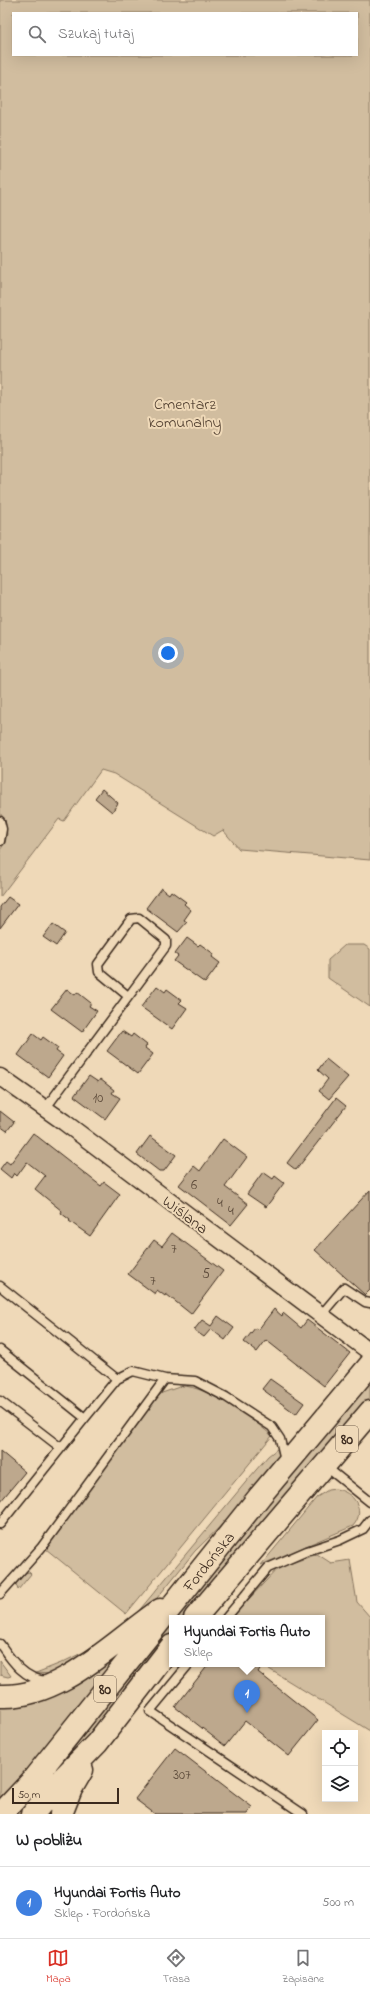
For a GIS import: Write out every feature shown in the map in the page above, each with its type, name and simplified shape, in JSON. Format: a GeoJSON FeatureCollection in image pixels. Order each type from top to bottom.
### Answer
{"type":"FeatureCollection","features":[{"type":"Feature","properties":{"kind":"main road","name":"Fordońska"},"geometry":{"type":"LineString","coordinates":[[1,1814],[31,1782],[180,1596],[370,1365]]}},
{"type":"Feature","properties":{"kind":"main road","name":"Fordońska"},"geometry":{"type":"LineString","coordinates":[[198,1615],[370,1412]]}},
{"type":"Feature","properties":{"kind":"main road"},"geometry":{"type":"LineString","coordinates":[[0,1696],[30,1693],[57,1682],[93,1660],[137,1626],[180,1596]]}},
{"type":"Feature","properties":{"kind":"main road","name":"80"},"geometry":{"type":"LineString","coordinates":[[33,1814],[60,1781],[97,1742],[169,1650]]}},
{"type":"Feature","properties":{"kind":"main road"},"geometry":{"type":"LineString","coordinates":[[61,1814],[71,1789],[97,1742]]}},
{"type":"Feature","properties":{"kind":"street","name":"Wiślana"},"geometry":{"type":"LineString","coordinates":[[0,1077],[370,1352]]}},
{"type":"Feature","properties":{"kind":"lane"},"geometry":{"type":"LineString","coordinates":[[0,821],[2,829],[0,841]]}},
{"type":"Feature","properties":{"kind":"lane"},"geometry":{"type":"LineString","coordinates":[[45,1109],[166,946],[166,940],[139,918],[131,920],[98,964],[100,972],[128,996]]}},
{"type":"Feature","properties":{"kind":"lane"},"geometry":{"type":"LineString","coordinates":[[0,1286],[117,1379]]}},
{"type":"Feature","properties":{"kind":"lane"},"geometry":{"type":"LineString","coordinates":[[321,1315],[344,1288],[351,1291],[365,1302],[370,1303]]}},
{"type":"Feature","properties":{"kind":"lane"},"geometry":{"type":"LineString","coordinates":[[0,1350],[85,1418]]}},
{"type":"Feature","properties":{"kind":"lane"},"geometry":{"type":"LineString","coordinates":[[0,1524],[117,1379],[133,1371],[165,1379],[195,1381],[226,1397],[272,1427],[280,1439],[284,1451],[286,1466]]}},
{"type":"Feature","properties":{"kind":"lane"},"geometry":{"type":"LineString","coordinates":[[0,1594],[41,1548],[165,1379]]}},
{"type":"Feature","properties":{"kind":"lane"},"geometry":{"type":"LineString","coordinates":[[0,1401],[61,1448]]}},
{"type":"Feature","properties":{"kind":"lane"},"geometry":{"type":"LineString","coordinates":[[324,1465],[370,1502]]}},
{"type":"Feature","properties":{"kind":"lane"},"geometry":{"type":"LineString","coordinates":[[229,1615],[268,1568],[307,1551],[340,1540],[363,1529],[370,1520]]}},
{"type":"Feature","properties":{"kind":"lane"},"geometry":{"type":"LineString","coordinates":[[0,1644],[17,1667],[31,1678],[57,1682]]}},
{"type":"Feature","properties":{"kind":"lane"},"geometry":{"type":"LineString","coordinates":[[187,1667],[150,1711],[303,1814]]}},
{"type":"Feature","properties":{"kind":"green space","name":"Cmentarz komunalny"},"geometry":{"type":"Polygon","coordinates":[[[0,0],[370,0],[370,860],[239,849],[223,830],[213,836],[114,774],[101,770],[64,821],[59,819],[0,897],[0,850],[5,843],[7,834],[5,820],[0,813],[0,0]]]}},
{"type":"Feature","properties":{"kind":"green space"},"geometry":{"type":"Polygon","coordinates":[[[345,945],[364,945],[370,949],[370,1007],[328,978],[328,960],[345,945]]]}},
{"type":"Feature","properties":{"kind":"green space"},"geometry":{"type":"Polygon","coordinates":[[[370,1378],[370,1401],[188,1615],[174,1615],[370,1378]]]}},
{"type":"Feature","properties":{"kind":"green space"},"geometry":{"type":"Polygon","coordinates":[[[182,1386],[192,1387],[217,1397],[254,1421],[272,1436],[126,1614],[46,1549],[148,1407],[162,1393],[182,1386]]]}},
{"type":"Feature","properties":{"kind":"green space"},"geometry":{"type":"Polygon","coordinates":[[[277,1449],[279,1454],[277,1460],[233,1514],[195,1551],[157,1598],[126,1628],[64,1667],[50,1674],[36,1673],[96,1646],[127,1625],[250,1477],[268,1456],[277,1449]]]}},
{"type":"Feature","properties":{"kind":"green space"},"geometry":{"type":"Polygon","coordinates":[[[335,1489],[347,1493],[356,1502],[359,1514],[353,1526],[261,1565],[317,1497],[328,1490],[335,1489]]]}},
{"type":"Feature","properties":{"kind":"green space"},"geometry":{"type":"Polygon","coordinates":[[[317,1554],[331,1563],[350,1560],[357,1602],[370,1617],[370,1731],[266,1667],[325,1667],[325,1615],[234,1615],[278,1568],[317,1554]]]}},
{"type":"Feature","properties":{"kind":"green space"},"geometry":{"type":"Polygon","coordinates":[[[29,1572],[31,1574],[18,1590],[16,1584],[25,1573],[29,1572]]]}},
{"type":"Feature","properties":{"kind":"green space"},"geometry":{"type":"Polygon","coordinates":[[[169,1622],[169,1638],[23,1814],[14,1814],[169,1622]]]}},
{"type":"Feature","properties":{"kind":"green space"},"geometry":{"type":"Polygon","coordinates":[[[146,1626],[24,1776],[0,1800],[0,1701],[146,1626]]]}},
{"type":"Feature","properties":{"kind":"green space"},"geometry":{"type":"Polygon","coordinates":[[[0,1661],[11,1676],[8,1677],[0,1675],[0,1661]]]}},
{"type":"Feature","properties":{"kind":"building"},"geometry":{"type":"Polygon","coordinates":[[[102,789],[118,803],[112,812],[95,798],[102,789]]]}},
{"type":"Feature","properties":{"kind":"building"},"geometry":{"type":"Polygon","coordinates":[[[161,888],[169,894],[171,891],[186,902],[184,904],[191,910],[184,920],[187,922],[178,932],[146,908],[161,888]]]}},
{"type":"Feature","properties":{"kind":"building"},"geometry":{"type":"Polygon","coordinates":[[[8,897],[18,904],[0,928],[0,907],[8,897]]]}},
{"type":"Feature","properties":{"kind":"building"},"geometry":{"type":"Polygon","coordinates":[[[53,924],[65,933],[56,946],[43,937],[53,924]]]}},
{"type":"Feature","properties":{"kind":"building"},"geometry":{"type":"Polygon","coordinates":[[[187,938],[198,946],[200,944],[214,954],[212,957],[220,963],[205,983],[174,961],[178,956],[175,954],[187,938]]]}},
{"type":"Feature","properties":{"kind":"building"},"geometry":{"type":"Polygon","coordinates":[[[157,986],[165,992],[167,989],[182,1000],[179,1003],[187,1008],[172,1029],[141,1007],[157,986]]]}},
{"type":"Feature","properties":{"kind":"building"},"geometry":{"type":"Polygon","coordinates":[[[67,989],[75,995],[77,992],[91,1003],[89,1006],[97,1011],[82,1032],[51,1009],[67,989]]]}},
{"type":"Feature","properties":{"kind":"building"},"geometry":{"type":"Polygon","coordinates":[[[122,1031],[131,1037],[133,1034],[147,1045],[145,1048],[153,1054],[138,1074],[107,1051],[122,1031]]]}},
{"type":"Feature","properties":{"kind":"building"},"geometry":{"type":"Polygon","coordinates":[[[33,1034],[41,1040],[43,1037],[58,1048],[56,1051],[63,1056],[48,1077],[18,1055],[33,1034]]]}},
{"type":"Feature","properties":{"kind":"building"},"geometry":{"type":"Polygon","coordinates":[[[326,1059],[348,1077],[329,1099],[319,1091],[328,1079],[318,1070],[326,1059]]]}},
{"type":"Feature","properties":{"kind":"building"},"geometry":{"type":"Polygon","coordinates":[[[89,1076],[98,1082],[100,1079],[114,1090],[112,1093],[120,1098],[105,1119],[74,1096],[89,1076]]]}},
{"type":"Feature","properties":{"kind":"building"},"geometry":{"type":"Polygon","coordinates":[[[336,1098],[346,1106],[296,1170],[287,1163],[336,1098]]]}},
{"type":"Feature","properties":{"kind":"building"},"geometry":{"type":"Polygon","coordinates":[[[0,1111],[14,1122],[7,1131],[0,1126],[0,1111]]]}},
{"type":"Feature","properties":{"kind":"building"},"geometry":{"type":"Polygon","coordinates":[[[33,1133],[101,1186],[104,1182],[120,1194],[90,1236],[69,1221],[70,1220],[61,1213],[62,1211],[35,1189],[45,1176],[27,1162],[17,1176],[14,1173],[11,1178],[0,1169],[6,1161],[10,1164],[33,1133]]]}},
{"type":"Feature","properties":{"kind":"building"},"geometry":{"type":"Polygon","coordinates":[[[150,1136],[176,1155],[164,1171],[159,1171],[137,1154],[150,1136]]]}},
{"type":"Feature","properties":{"kind":"building"},"geometry":{"type":"Polygon","coordinates":[[[223,1139],[247,1157],[225,1187],[248,1204],[231,1225],[179,1185],[194,1166],[200,1171],[223,1139]]]}},
{"type":"Feature","properties":{"kind":"building"},"geometry":{"type":"Polygon","coordinates":[[[263,1172],[273,1179],[275,1176],[284,1183],[266,1207],[247,1194],[263,1172]]]}},
{"type":"Feature","properties":{"kind":"building"},"geometry":{"type":"Polygon","coordinates":[[[370,1190],[370,1290],[365,1295],[315,1250],[370,1190]]]}},
{"type":"Feature","properties":{"kind":"building"},"geometry":{"type":"Polygon","coordinates":[[[172,1233],[223,1271],[191,1314],[166,1294],[165,1296],[157,1290],[155,1294],[128,1274],[154,1240],[162,1246],[172,1233]]]}},
{"type":"Feature","properties":{"kind":"building"},"geometry":{"type":"Polygon","coordinates":[[[274,1309],[282,1316],[283,1313],[301,1328],[307,1320],[350,1353],[324,1386],[266,1340],[257,1352],[244,1342],[255,1328],[258,1330],[274,1309]]]}},
{"type":"Feature","properties":{"kind":"building"},"geometry":{"type":"Polygon","coordinates":[[[218,1316],[234,1328],[225,1340],[211,1329],[204,1337],[194,1330],[202,1320],[211,1326],[218,1316]]]}},
{"type":"Feature","properties":{"kind":"building"},"geometry":{"type":"Polygon","coordinates":[[[270,1379],[304,1403],[296,1414],[262,1389],[270,1379]]]}},
{"type":"Feature","properties":{"kind":"building"},"geometry":{"type":"Polygon","coordinates":[[[0,1451],[25,1472],[0,1502],[0,1451]]]}},
{"type":"Feature","properties":{"kind":"building"},"geometry":{"type":"Polygon","coordinates":[[[207,1667],[261,1667],[258,1672],[318,1720],[289,1756],[245,1721],[225,1746],[175,1707],[207,1667]]]}},
{"type":"Feature","properties":{"kind":"building"},"geometry":{"type":"Polygon","coordinates":[[[175,1748],[252,1807],[247,1814],[155,1814],[135,1799],[175,1748]]]}},
{"type":"Feature","properties":{"kind":"place","name":"Hyundai Fortis Auto"},"geometry":{"type":"Point","coordinates":[247,1713]}}]}
